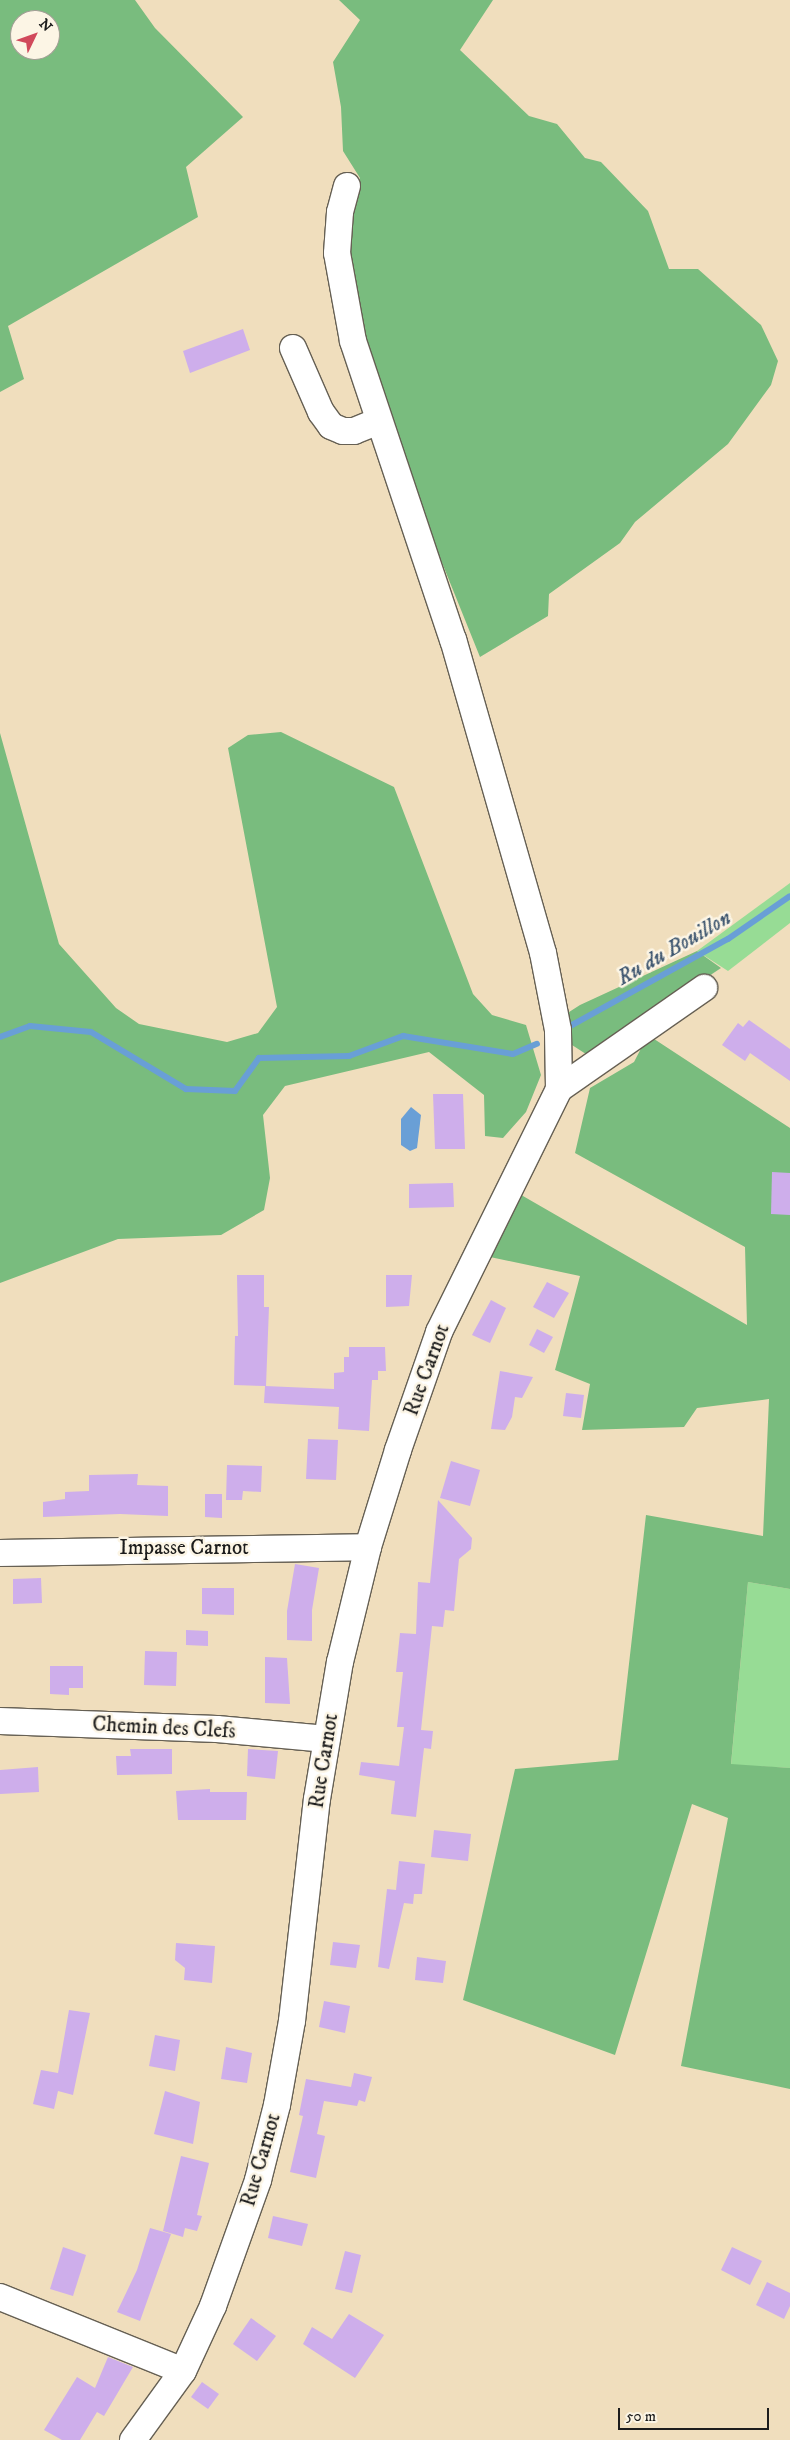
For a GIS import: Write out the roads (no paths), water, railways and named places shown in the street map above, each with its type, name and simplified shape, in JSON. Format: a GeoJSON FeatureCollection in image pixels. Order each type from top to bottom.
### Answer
{"type":"FeatureCollection","features":[{"type":"Feature","properties":{"kind":"street"},"geometry":{"type":"LineString","coordinates":[[348,186],[338,229],[340,278],[353,341],[453,640],[543,953],[558,1030],[559,1089]]}},
{"type":"Feature","properties":{"kind":"street"},"geometry":{"type":"LineString","coordinates":[[293,348],[326,420],[338,430],[354,431],[379,421]]}},
{"type":"Feature","properties":{"kind":"street"},"geometry":{"type":"LineString","coordinates":[[559,1089],[704,988]]}},
{"type":"Feature","properties":{"kind":"street","name":"Rue Carnot"},"geometry":{"type":"LineString","coordinates":[[134,2440],[183,2371],[213,2306],[258,2180],[277,2105],[292,2021],[317,1799],[340,1662],[368,1547],[398,1450],[440,1332],[559,1089]]}},
{"type":"Feature","properties":{"kind":"street","name":"Impasse Carnot"},"geometry":{"type":"LineString","coordinates":[[0,1553],[368,1547]]}},
{"type":"Feature","properties":{"kind":"street","name":"Chemin des Clefs"},"geometry":{"type":"LineString","coordinates":[[0,1721],[217,1729],[327,1738]]}},
{"type":"Feature","properties":{"kind":"street"},"geometry":{"type":"LineString","coordinates":[[0,2297],[183,2371]]}},
{"type":"Feature","properties":{"kind":"water"},"geometry":{"type":"Polygon","coordinates":[[[411,1107],[421,1115],[417,1148],[410,1151],[401,1145],[401,1119],[411,1107]]]}},
{"type":"Feature","properties":{"kind":"waterway","name":"Ru du Bouillon"},"geometry":{"type":"LineString","coordinates":[[572,1025],[728,939],[790,896]]}},
{"type":"Feature","properties":{"kind":"waterway","name":"Ru du Bouillon"},"geometry":{"type":"LineString","coordinates":[[0,1037],[30,1026],[91,1032],[186,1089],[235,1091],[259,1058],[349,1056],[403,1036],[513,1054],[537,1044]]}}]}
